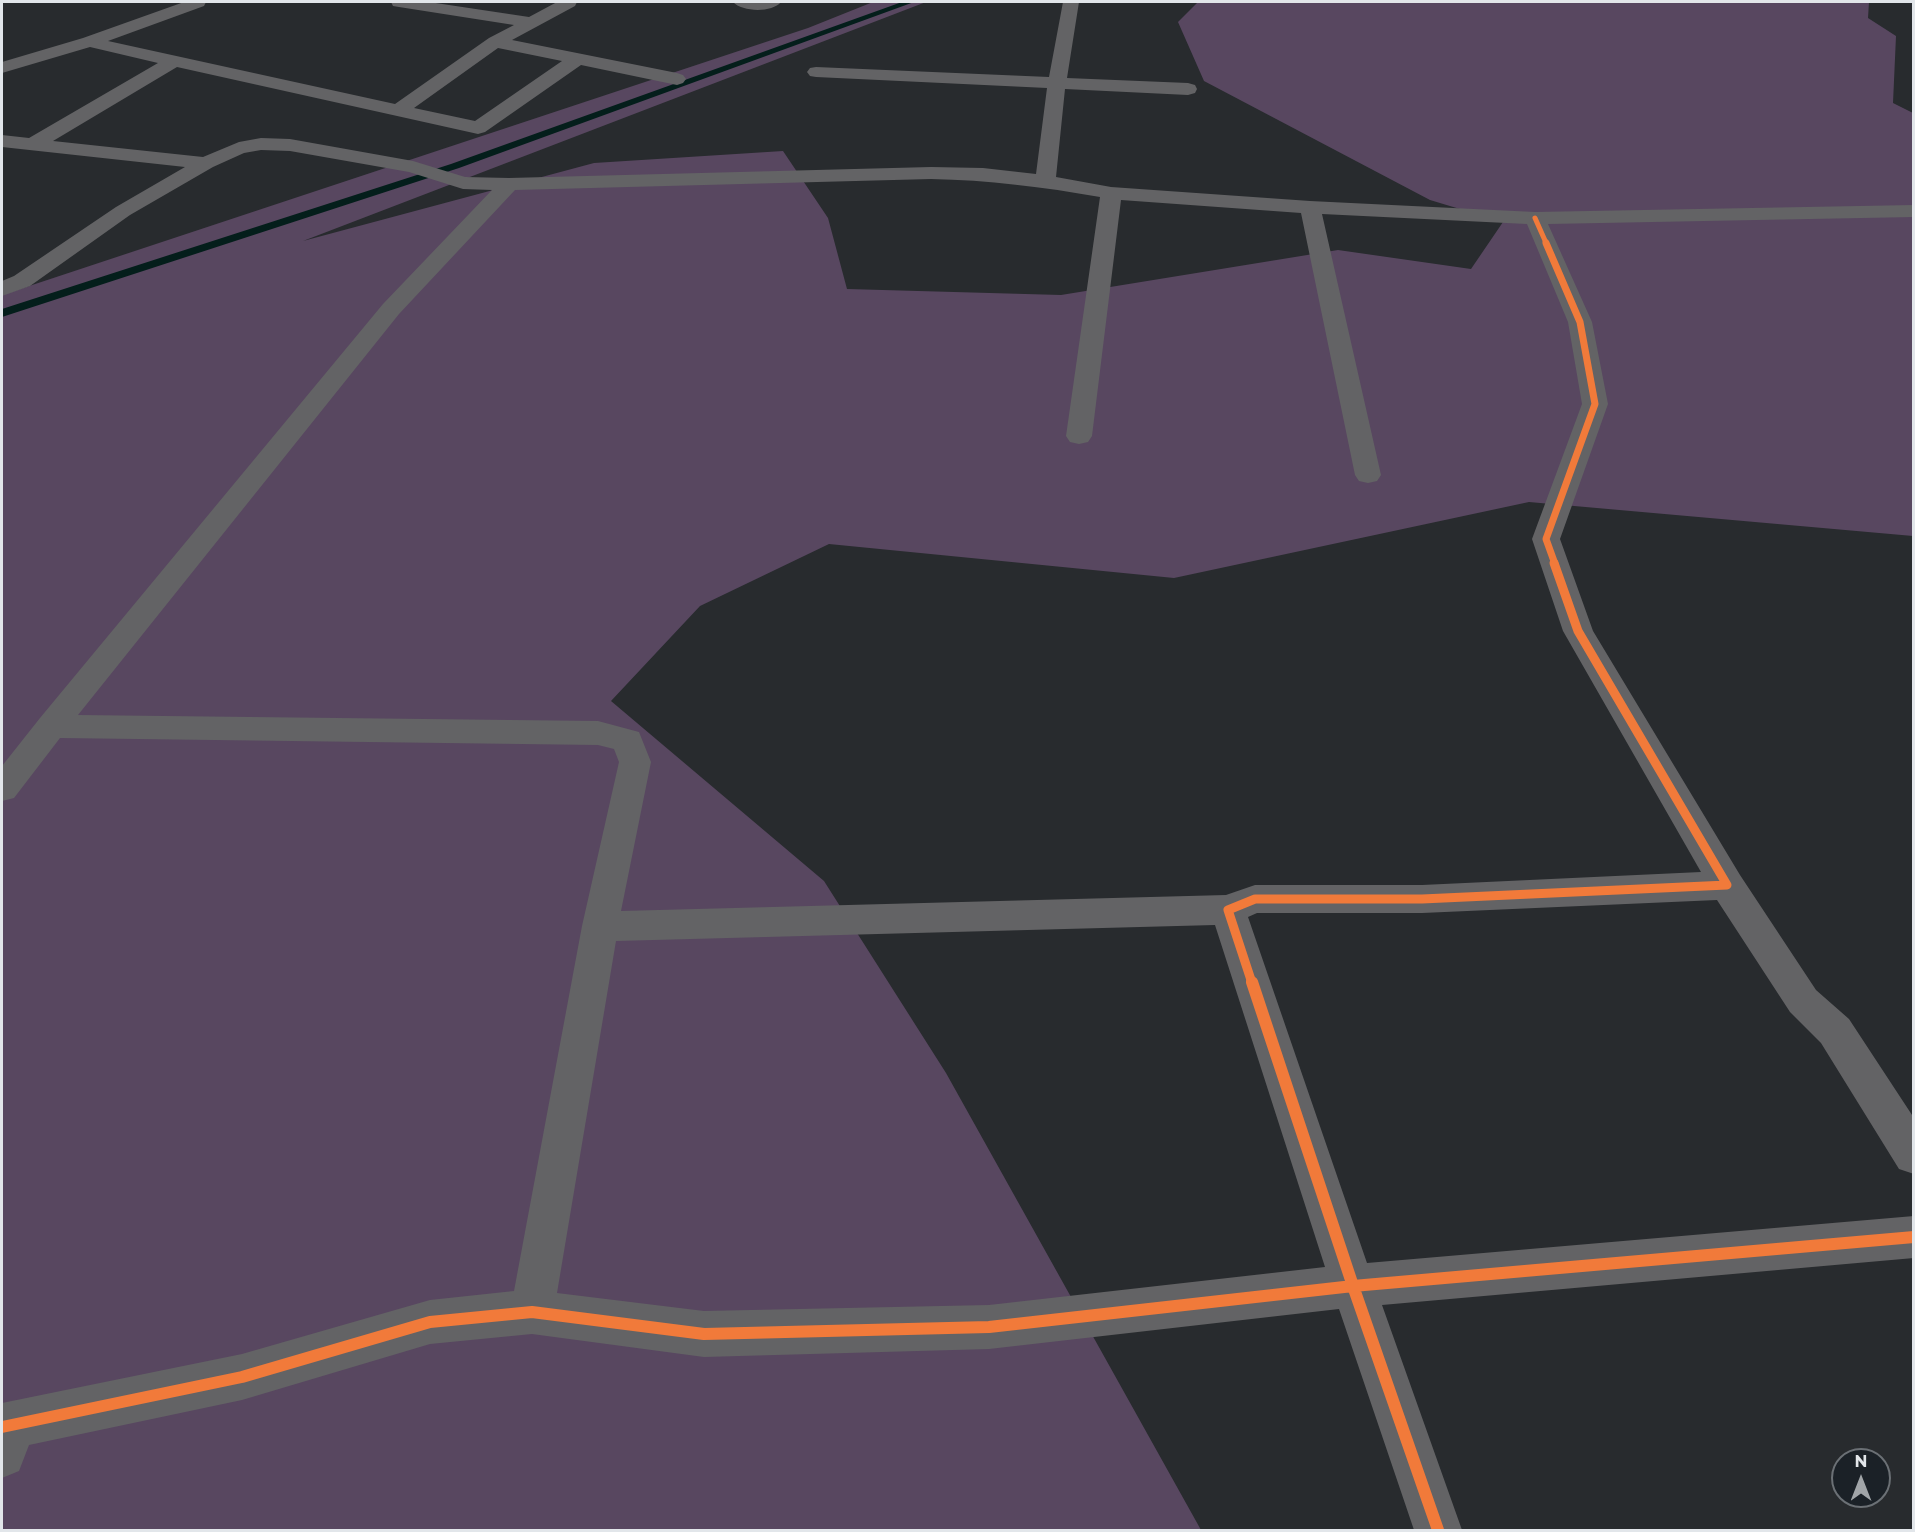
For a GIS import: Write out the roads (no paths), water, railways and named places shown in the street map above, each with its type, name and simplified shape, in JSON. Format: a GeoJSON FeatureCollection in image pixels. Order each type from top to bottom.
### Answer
{"type":"FeatureCollection","features":[{"type":"Feature","properties":{"kind":"street"},"geometry":{"type":"LineString","coordinates":[[2,68],[89,42],[198,2]]}},
{"type":"Feature","properties":{"kind":"street"},"geometry":{"type":"LineString","coordinates":[[399,2],[531,22]]}},
{"type":"Feature","properties":{"kind":"street"},"geometry":{"type":"LineString","coordinates":[[398,111],[495,42],[569,2]]}},
{"type":"Feature","properties":{"kind":"street"},"geometry":{"type":"LineString","coordinates":[[741,2],[767,5],[772,2]]}},
{"type":"Feature","properties":{"kind":"street"},"geometry":{"type":"LineString","coordinates":[[1045,181],[1057,82],[1071,2]]}},
{"type":"Feature","properties":{"kind":"street"},"geometry":{"type":"LineString","coordinates":[[89,42],[478,128],[577,59]]}},
{"type":"Feature","properties":{"kind":"street"},"geometry":{"type":"LineString","coordinates":[[495,42],[677,79]]}},
{"type":"Feature","properties":{"kind":"street"},"geometry":{"type":"LineString","coordinates":[[23,45],[55,51]]}},
{"type":"Feature","properties":{"kind":"street"},"geometry":{"type":"LineString","coordinates":[[33,144],[174,61]]}},
{"type":"Feature","properties":{"kind":"street"},"geometry":{"type":"LineString","coordinates":[[816,72],[1188,89]]}},
{"type":"Feature","properties":{"kind":"street"},"geometry":{"type":"LineString","coordinates":[[2,141],[206,163]]}},
{"type":"Feature","properties":{"kind":"street"},"geometry":{"type":"LineString","coordinates":[[2,289],[22,281],[123,211],[206,163],[238,148],[261,144],[290,146],[412,167],[463,183],[509,184],[931,173],[983,174],[1045,181],[1111,193],[1311,207],[1535,218],[1914,211]]}},
{"type":"Feature","properties":{"kind":"street"},"geometry":{"type":"LineString","coordinates":[[2,789],[126,632],[391,309],[509,184]]}},
{"type":"Feature","properties":{"kind":"street"},"geometry":{"type":"LineString","coordinates":[[1079,436],[1111,193]]}},
{"type":"Feature","properties":{"kind":"street"},"geometry":{"type":"LineString","coordinates":[[1311,207],[1368,475]]}},
{"type":"Feature","properties":{"kind":"street"},"geometry":{"type":"LineString","coordinates":[[1535,218],[1580,322],[1595,404],[1546,539],[1578,631],[1727,885],[1803,1001],[1835,1031],[1914,1155]]}},
{"type":"Feature","properties":{"kind":"street"},"geometry":{"type":"LineString","coordinates":[[51,726],[598,733],[628,740],[635,762],[600,926],[532,1312]]}},
{"type":"Feature","properties":{"kind":"street"},"geometry":{"type":"LineString","coordinates":[[600,926],[1228,910],[1255,898],[1422,898],[1727,885]]}},
{"type":"Feature","properties":{"kind":"street"},"geometry":{"type":"LineString","coordinates":[[1228,910],[1353,1286],[1438,1530]]}},
{"type":"Feature","properties":{"kind":"street"},"geometry":{"type":"LineString","coordinates":[[5,1436],[242,1377],[430,1322],[532,1312],[704,1334],[989,1327],[1353,1286],[1914,1237]]}},
{"type":"Feature","properties":{"kind":"waterway"},"geometry":{"type":"LineString","coordinates":[[2,313],[455,166],[909,2]]}}]}
